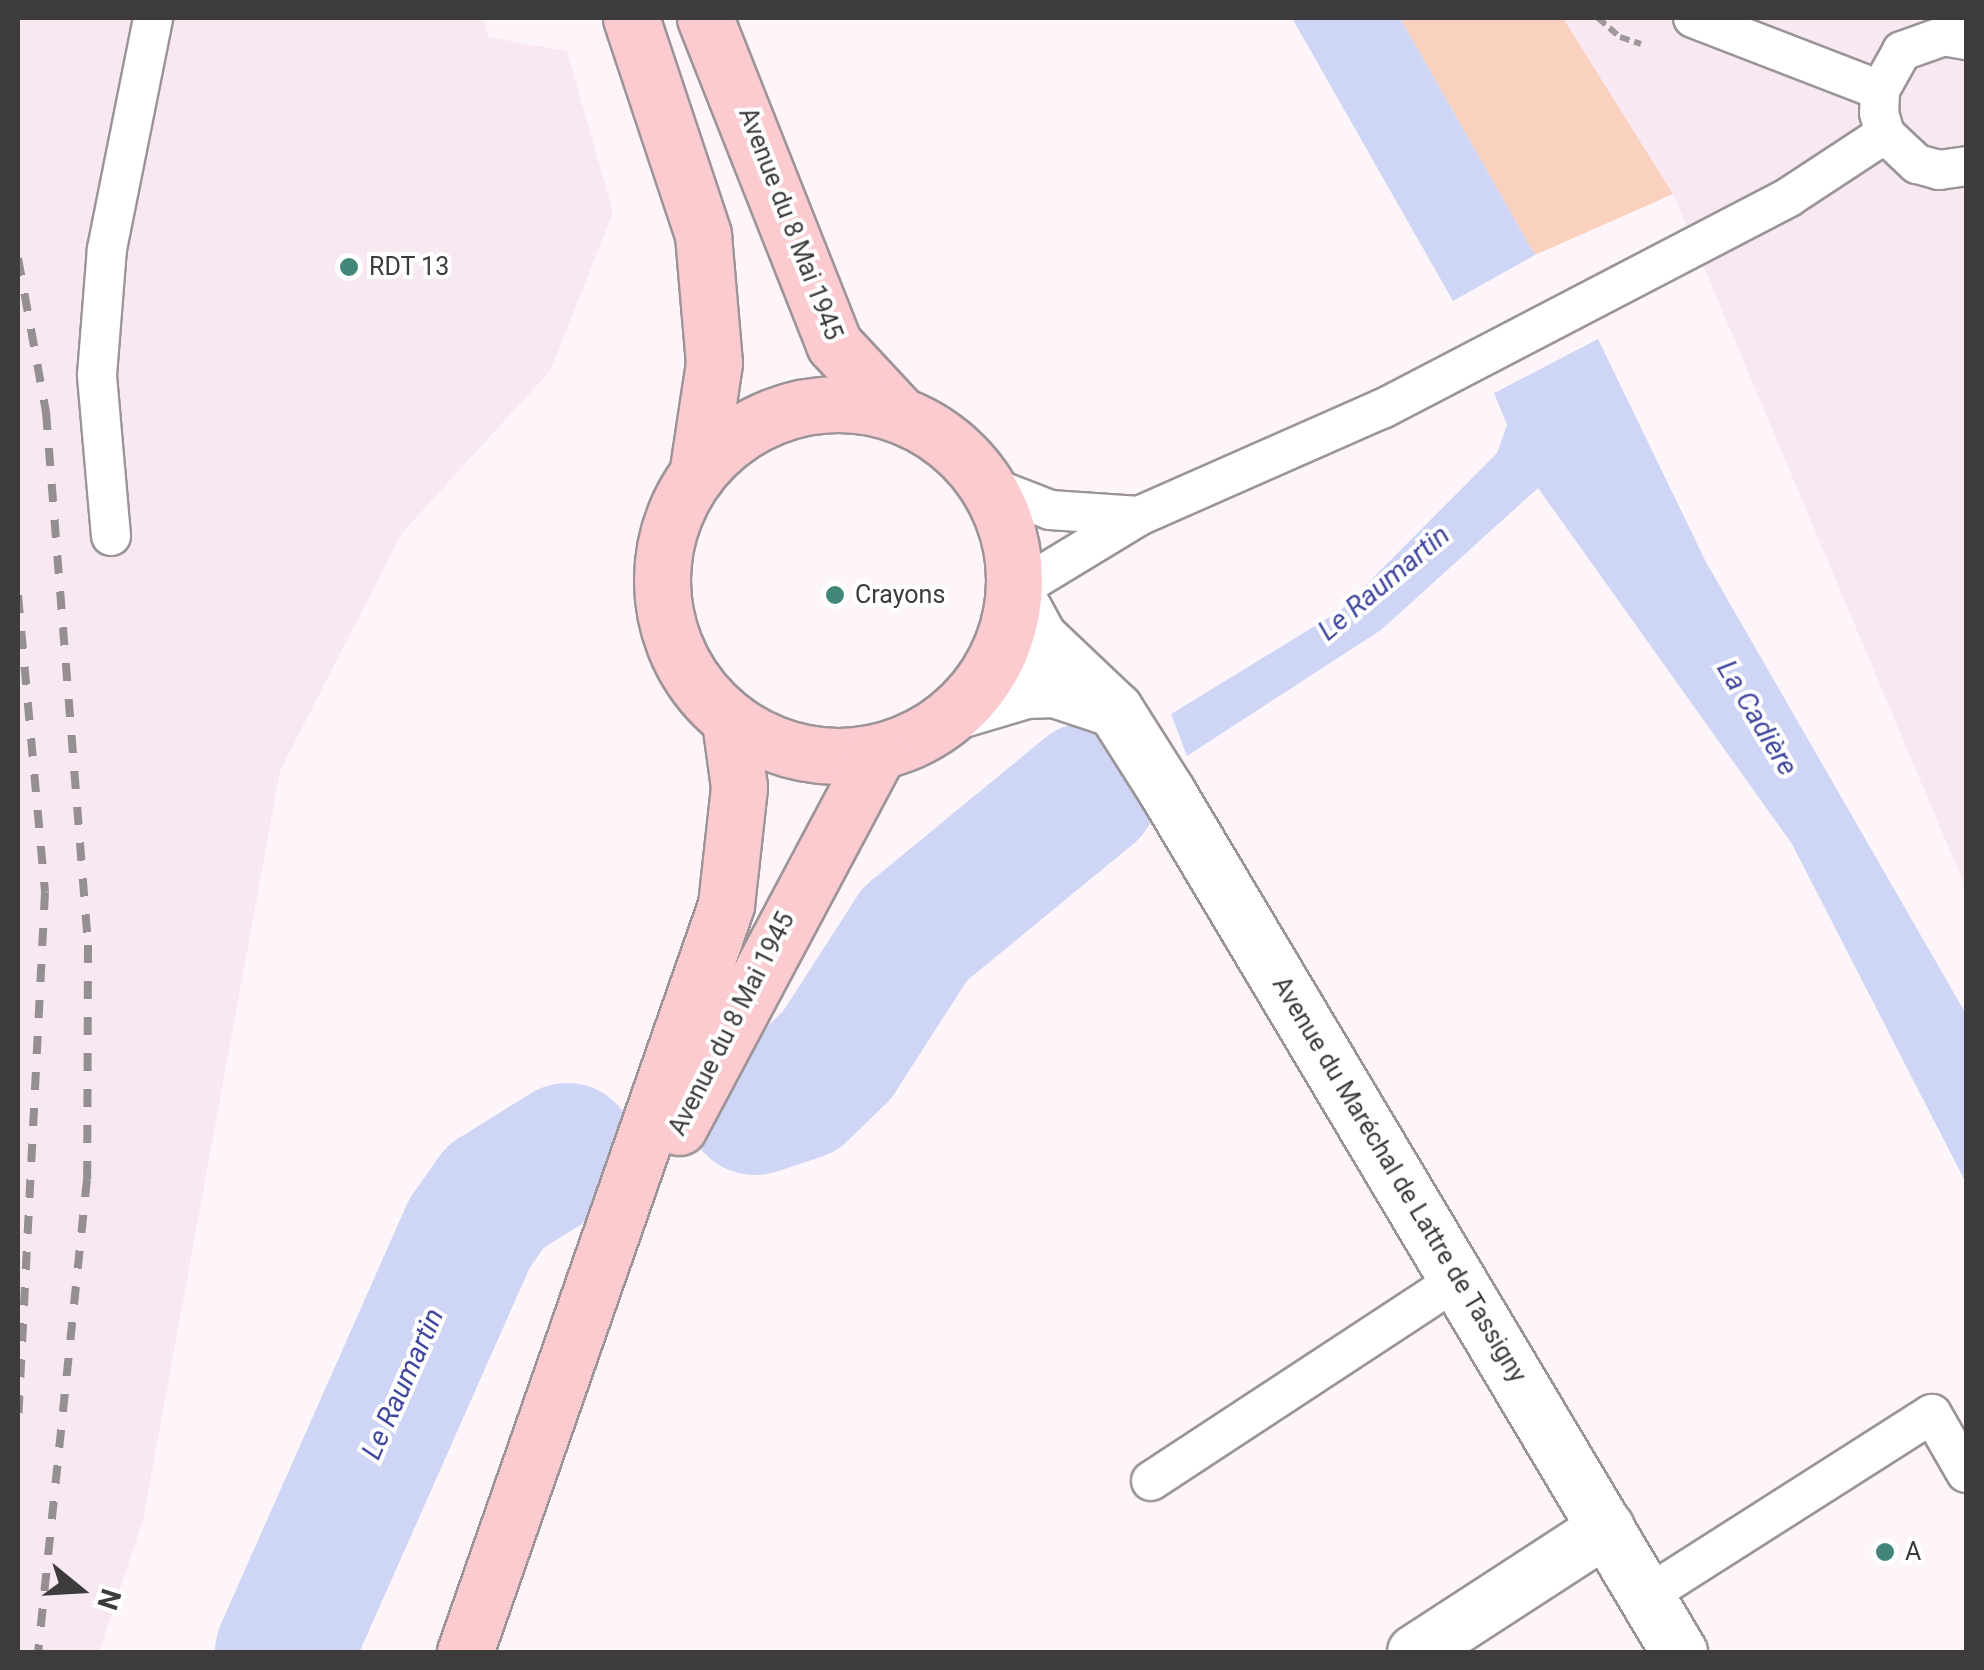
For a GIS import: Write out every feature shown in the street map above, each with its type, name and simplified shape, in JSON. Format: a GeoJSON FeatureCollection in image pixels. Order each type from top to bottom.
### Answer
{"type":"FeatureCollection","features":[{"type":"Feature","properties":{"kind":"main road"},"geometry":{"type":"LineString","coordinates":[[631,18],[703,235],[714,363],[697,475],[665,543],[664,606],[684,668],[730,720],[782,748],[836,757],[878,752],[906,743],[958,710],[997,694],[1054,689],[1116,710]]}},
{"type":"Feature","properties":{"kind":"main road","name":"Avenue du 8 Mai 1945"},"geometry":{"type":"LineString","coordinates":[[705,18],[834,344],[899,414]]}},
{"type":"Feature","properties":{"kind":"main road"},"geometry":{"type":"LineString","coordinates":[[697,475],[729,441],[791,410],[856,404],[899,414],[940,436],[986,484],[1003,516],[1014,592],[1006,632],[980,686],[958,710]]}},
{"type":"Feature","properties":{"kind":"main road","name":"Avenue du Maréchal de Lattre de Tassigny"},"geometry":{"type":"LineString","coordinates":[[1014,592],[1039,638],[1116,710],[1679,1652]]}},
{"type":"Feature","properties":{"kind":"main road","name":"Avenue du 8 Mai 1945"},"geometry":{"type":"LineString","coordinates":[[473,1639],[726,906],[739,786],[730,720]]}},
{"type":"Feature","properties":{"kind":"main road","name":"Avenue du 8 Mai 1945"},"geometry":{"type":"LineString","coordinates":[[590,1298],[878,752]]}},
{"type":"Feature","properties":{"kind":"main road"},"geometry":{"type":"LineString","coordinates":[[1415,1652],[1606,1528]]}},
{"type":"Feature","properties":{"kind":"lane"},"geometry":{"type":"LineString","coordinates":[[111,536],[98,357],[107,249],[153,18]]}},
{"type":"Feature","properties":{"kind":"lane"},"geometry":{"type":"LineString","coordinates":[[1694,18],[1880,90]]}},
{"type":"Feature","properties":{"kind":"lane"},"geometry":{"type":"LineString","coordinates":[[1966,40],[1933,38],[1902,51],[1880,90],[1886,134],[1917,164],[1939,170],[1966,166]]}},
{"type":"Feature","properties":{"kind":"lane"},"geometry":{"type":"LineString","coordinates":[[1014,592],[1139,516],[1424,386],[1624,278],[1789,197],[1886,134]]}},
{"type":"Feature","properties":{"kind":"lane"},"geometry":{"type":"LineString","coordinates":[[986,484],[1050,510],[1139,516]]}},
{"type":"Feature","properties":{"kind":"lane"},"geometry":{"type":"LineString","coordinates":[[1151,1481],[1458,1279]]}},
{"type":"Feature","properties":{"kind":"lane"},"geometry":{"type":"LineString","coordinates":[[1646,1596],[1932,1414],[1966,1473]]}},
{"type":"Feature","properties":{"kind":"shaded area"},"geometry":{"type":"Polygon","coordinates":[[[18,18],[484,18],[488,37],[567,51],[613,212],[551,370],[402,533],[280,771],[143,1520],[99,1652],[18,1652],[18,18]]]}},
{"type":"Feature","properties":{"kind":"shaded area"},"geometry":{"type":"Polygon","coordinates":[[[1400,18],[1563,18],[1673,194],[1535,255],[1400,18]]]}},
{"type":"Feature","properties":{"kind":"shaded area"},"geometry":{"type":"Polygon","coordinates":[[[1563,18],[1966,18],[1966,889],[1673,194],[1563,18]]]}},
{"type":"Feature","properties":{"kind":"water"},"geometry":{"type":"Polygon","coordinates":[[[1292,18],[1400,18],[1535,255],[1453,301],[1292,18]]]}},
{"type":"Feature","properties":{"kind":"water","name":"La Cadière"},"geometry":{"type":"Polygon","coordinates":[[[1598,339],[1706,562],[1966,1014],[1966,1183],[1792,844],[1538,488],[1381,630],[1187,756],[1171,714],[1341,610],[1497,453],[1507,425],[1494,393],[1598,339]]]}},
{"type":"Feature","properties":{"kind":"waterway","name":"Le Raumartin"},"geometry":{"type":"LineString","coordinates":[[755,1106],[800,1091],[837,1055],[915,934],[1089,791]]}},
{"type":"Feature","properties":{"kind":"waterway","name":"Le Raumartin"},"geometry":{"type":"LineString","coordinates":[[284,1652],[470,1233],[495,1197],[567,1152]]}},
{"type":"Feature","properties":{"kind":"railway"},"geometry":{"type":"LineString","coordinates":[[18,258],[46,412],[88,945],[87,1179],[38,1652]]}},
{"type":"Feature","properties":{"kind":"railway"},"geometry":{"type":"LineString","coordinates":[[18,595],[45,892],[18,1423]]}},
{"type":"Feature","properties":{"kind":"place","name":"RDT 13"},"geometry":{"type":"Point","coordinates":[349,267]}},
{"type":"Feature","properties":{"kind":"place","name":"Crayons"},"geometry":{"type":"Point","coordinates":[835,595]}},
{"type":"Feature","properties":{"kind":"place","name":"A"},"geometry":{"type":"Point","coordinates":[1885,1552]}}]}
